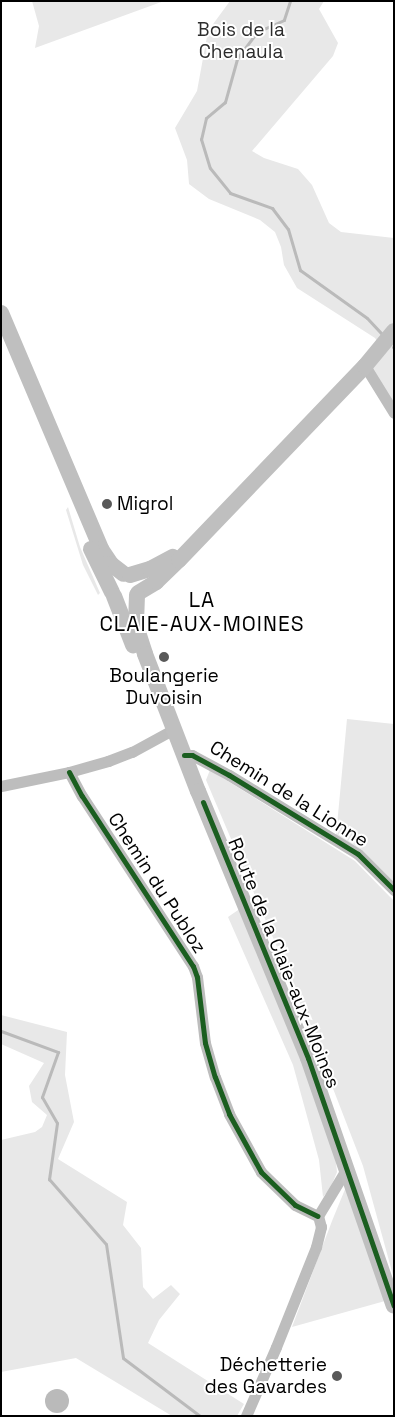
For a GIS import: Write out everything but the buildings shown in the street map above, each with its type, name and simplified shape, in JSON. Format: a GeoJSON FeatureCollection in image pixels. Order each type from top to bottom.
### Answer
{"type":"FeatureCollection","features":[{"type":"Feature","properties":{"kind":"main road","name":"Route de la Claie-aux-Moines"},"geometry":{"type":"LineString","coordinates":[[1,313],[101,549],[110,564],[127,574]]}},
{"type":"Feature","properties":{"kind":"main road"},"geometry":{"type":"LineString","coordinates":[[196,542],[163,564],[127,574],[114,580],[113,594],[126,602],[156,582],[196,542],[365,366],[394,331]]}},
{"type":"Feature","properties":{"kind":"main road","name":"Route de la Claie-aux-Moines"},"geometry":{"type":"LineString","coordinates":[[20,360],[90,547],[113,594],[132,642],[160,695]]}},
{"type":"Feature","properties":{"kind":"main road"},"geometry":{"type":"LineString","coordinates":[[127,574],[138,582],[138,594]]}},
{"type":"Feature","properties":{"kind":"main road","name":"Route de la Claie-aux-Moines"},"geometry":{"type":"LineString","coordinates":[[138,594],[135,617],[138,634],[184,755],[308,1058],[394,1306]]}},
{"type":"Feature","properties":{"kind":"street"},"geometry":{"type":"LineString","coordinates":[[365,366],[394,413]]}},
{"type":"Feature","properties":{"kind":"street"},"geometry":{"type":"LineString","coordinates":[[1,786],[69,772],[132,752],[174,729]]}},
{"type":"Feature","properties":{"kind":"street","name":"Chemin de la Lionne"},"geometry":{"type":"LineString","coordinates":[[184,755],[192,755],[229,775],[358,854],[394,890]]}},
{"type":"Feature","properties":{"kind":"street","name":"Chemin du Publoz"},"geometry":{"type":"LineString","coordinates":[[69,772],[82,796],[193,966],[198,986],[205,1043],[214,1077],[229,1114],[256,1164],[261,1172],[296,1205],[318,1216]]}},
{"type":"Feature","properties":{"kind":"street"},"geometry":{"type":"LineString","coordinates":[[246,1416],[316,1247],[322,1227],[318,1216],[347,1168]]}},
{"type":"Feature","properties":{"kind":"green space"},"geometry":{"type":"Polygon","coordinates":[[[32,1],[164,1],[35,48],[39,26],[32,1]]]}},
{"type":"Feature","properties":{"kind":"green space","name":"Bois de la Chenaula"},"geometry":{"type":"Polygon","coordinates":[[[230,1],[324,1],[319,9],[338,43],[333,56],[252,151],[264,158],[298,169],[312,185],[329,223],[341,232],[394,238],[394,408],[365,366],[381,348],[375,338],[297,288],[284,265],[281,247],[275,232],[260,220],[209,199],[189,184],[187,160],[175,128],[197,91],[208,31],[230,1]]]}},
{"type":"Feature","properties":{"kind":"green space"},"geometry":{"type":"Polygon","coordinates":[[[68,507],[80,547],[100,593],[98,595],[83,565],[66,510],[68,507]]]}},
{"type":"Feature","properties":{"kind":"green space"},"geometry":{"type":"Polygon","coordinates":[[[347,719],[394,724],[394,883],[336,836],[347,719]]]}},
{"type":"Feature","properties":{"kind":"green space"},"geometry":{"type":"Polygon","coordinates":[[[210,770],[355,861],[394,901],[394,1279],[363,1166],[291,980],[206,780],[210,770]]]}},
{"type":"Feature","properties":{"kind":"green space"},"geometry":{"type":"Polygon","coordinates":[[[241,908],[334,1145],[337,1172],[330,1189],[323,1197],[319,1160],[293,1065],[228,917],[241,908]]]}},
{"type":"Feature","properties":{"kind":"green space"},"geometry":{"type":"Polygon","coordinates":[[[1,1015],[67,1032],[65,1075],[74,1122],[58,1159],[127,1202],[123,1225],[141,1248],[143,1287],[153,1299],[171,1285],[180,1294],[159,1320],[148,1343],[244,1404],[237,1416],[172,1416],[76,1358],[1,1372],[1,1140],[35,1132],[42,1127],[47,1115],[32,1102],[29,1086],[44,1063],[1,1044],[1,1015]]]}},
{"type":"Feature","properties":{"kind":"green space"},"geometry":{"type":"Polygon","coordinates":[[[348,1182],[385,1301],[292,1327],[332,1221],[348,1182]]]}},
{"type":"Feature","properties":{"kind":"shaded area"},"geometry":{"type":"Polygon","coordinates":[[[57,1389],[66,1392],[69,1401],[66,1410],[57,1413],[48,1410],[45,1401],[48,1392],[57,1389]]]}},
{"type":"Feature","properties":{"kind":"waterway"},"geometry":{"type":"LineString","coordinates":[[290,1],[284,20],[257,32],[237,59],[225,102],[206,118],[201,139],[210,168],[230,193],[272,208],[288,229],[300,270],[367,318],[381,333]]}},
{"type":"Feature","properties":{"kind":"waterway"},"geometry":{"type":"LineString","coordinates":[[1,1031],[58,1052],[42,1097],[57,1123],[49,1179],[106,1244],[123,1358],[200,1416]]}},
{"type":"Feature","properties":{"kind":"cycle path"},"geometry":{"type":"LineString","coordinates":[[184,755],[192,755],[229,775],[358,854],[394,890]]}},
{"type":"Feature","properties":{"kind":"cycle path"},"geometry":{"type":"LineString","coordinates":[[69,772],[82,796],[193,966],[197,977],[205,1043],[215,1077],[229,1114],[261,1172],[295,1205],[318,1216]]}},
{"type":"Feature","properties":{"kind":"cycle path"},"geometry":{"type":"LineString","coordinates":[[203,802],[308,1058],[394,1306]]}},
{"type":"Feature","properties":{"kind":"place","name":"Migrol"},"geometry":{"type":"Point","coordinates":[107,504]}},
{"type":"Feature","properties":{"kind":"place","name":"Boulangerie Duvoisin"},"geometry":{"type":"Point","coordinates":[164,657]}},
{"type":"Feature","properties":{"kind":"place","name":"Déchetterie des Gavardes"},"geometry":{"type":"Point","coordinates":[337,1376]}},
{"type":"Feature","properties":{"kind":"district","name":"LA CLAIE-AUX-MOINES"},"geometry":{"type":"Point","coordinates":[202,612]}}]}
